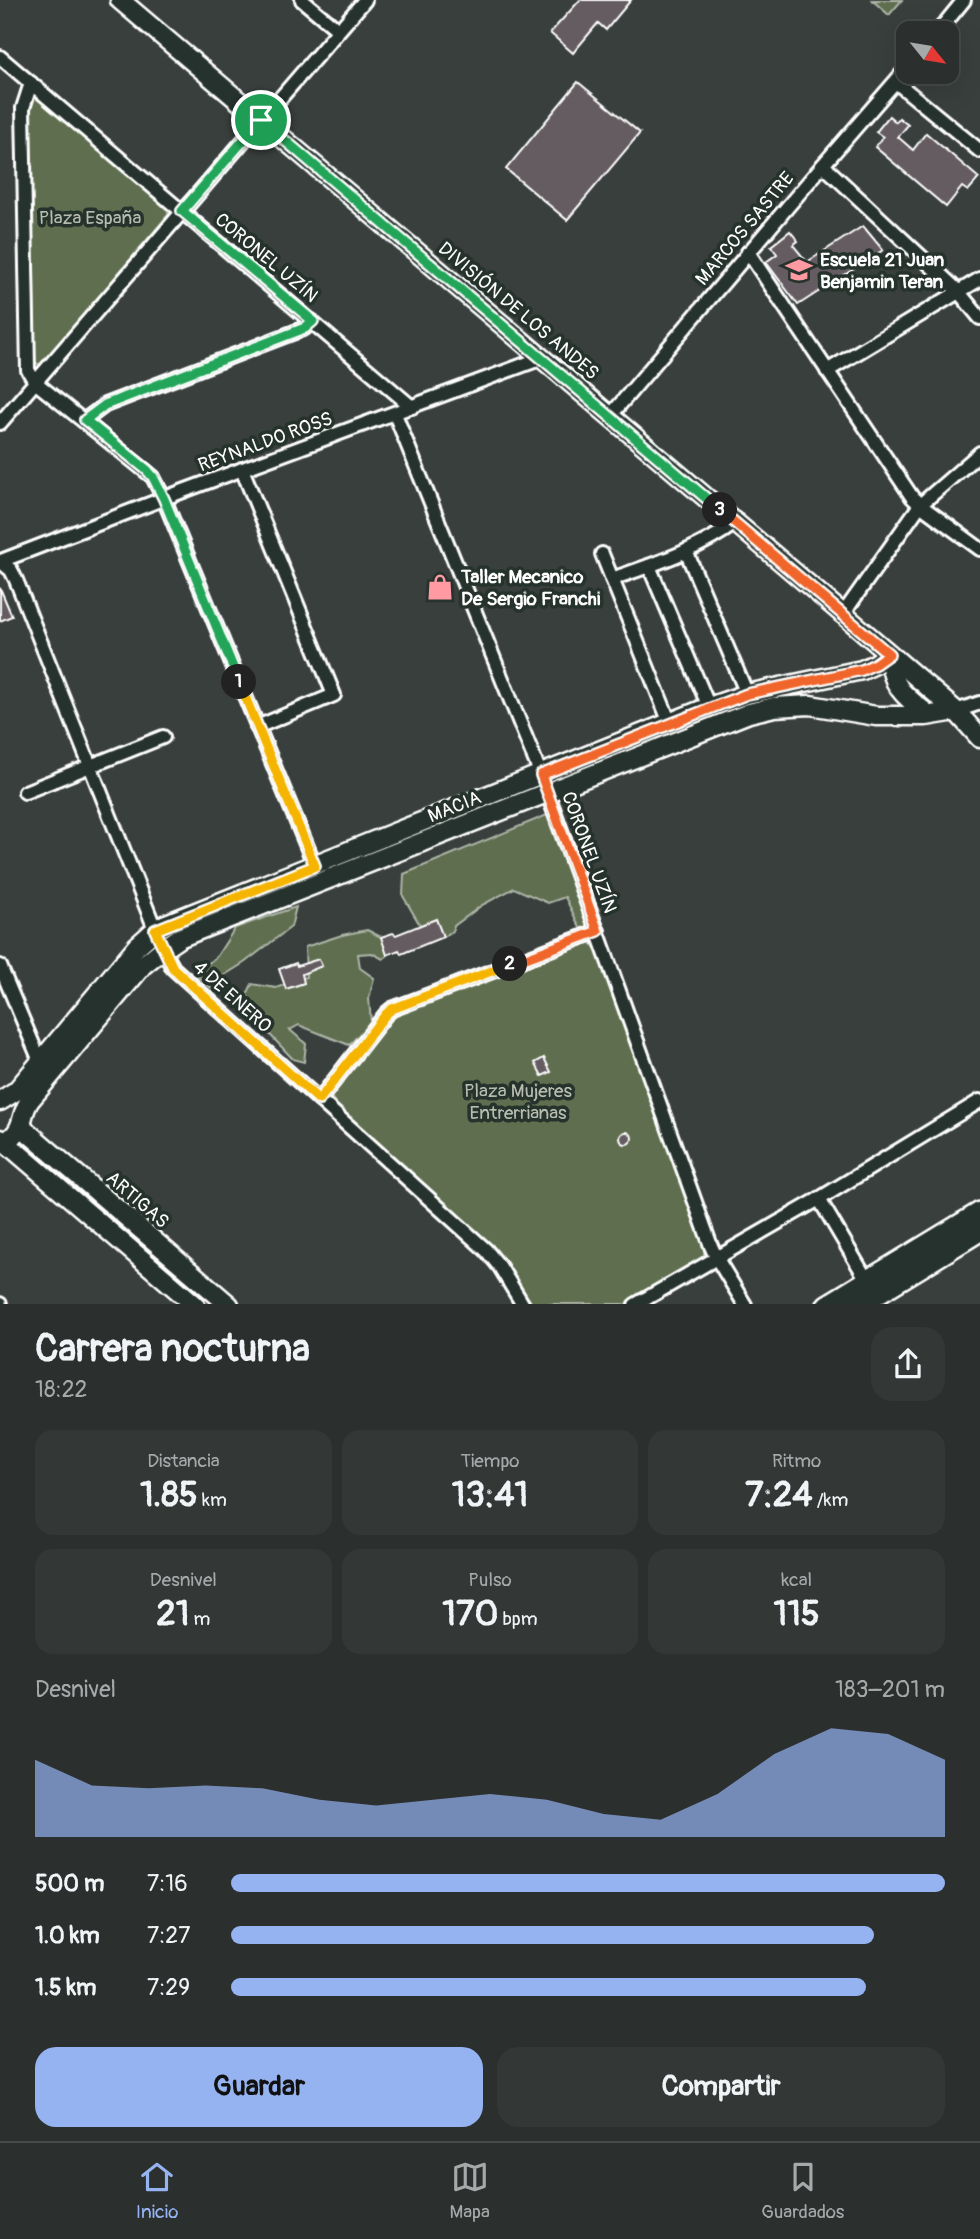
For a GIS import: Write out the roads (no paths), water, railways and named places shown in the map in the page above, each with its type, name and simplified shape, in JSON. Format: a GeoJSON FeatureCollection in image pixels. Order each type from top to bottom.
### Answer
{"type":"FeatureCollection","features":[{"type":"Feature","properties":{"kind":"main road"},"geometry":{"type":"LineString","coordinates":[[869,1296],[980,1212]]}},
{"type":"Feature","properties":{"kind":"main road"},"geometry":{"type":"LineString","coordinates":[[827,1304],[869,1296],[980,1231]]}},
{"type":"Feature","properties":{"kind":"street","name":"DIVISIÓN DE LOS ANDES"},"geometry":{"type":"LineString","coordinates":[[120,0],[843,614],[956,711],[980,738]]}},
{"type":"Feature","properties":{"kind":"street"},"geometry":{"type":"LineString","coordinates":[[302,0],[338,30]]}},
{"type":"Feature","properties":{"kind":"street"},"geometry":{"type":"LineString","coordinates":[[0,423],[365,0]]}},
{"type":"Feature","properties":{"kind":"street"},"geometry":{"type":"LineString","coordinates":[[947,21],[964,0]]}},
{"type":"Feature","properties":{"kind":"street","name":"CORONEL UZÍN"},"geometry":{"type":"LineString","coordinates":[[0,57],[412,407]]}},
{"type":"Feature","properties":{"kind":"street","name":"MARCOS SASTRE"},"geometry":{"type":"LineString","coordinates":[[611,415],[896,82]]}},
{"type":"Feature","properties":{"kind":"street"},"geometry":{"type":"LineString","coordinates":[[32,83],[23,108],[28,370],[36,382],[153,477],[315,866]]}},
{"type":"Feature","properties":{"kind":"street"},"geometry":{"type":"LineString","coordinates":[[898,84],[980,151]]}},
{"type":"Feature","properties":{"kind":"street"},"geometry":{"type":"LineString","coordinates":[[823,165],[958,291],[980,318]]}},
{"type":"Feature","properties":{"kind":"street"},"geometry":{"type":"LineString","coordinates":[[748,252],[908,491],[920,505],[980,549]]}},
{"type":"Feature","properties":{"kind":"street"},"geometry":{"type":"LineString","coordinates":[[827,371],[980,279]]}},
{"type":"Feature","properties":{"kind":"street"},"geometry":{"type":"LineString","coordinates":[[85,420],[105,405],[305,328],[313,321]]}},
{"type":"Feature","properties":{"kind":"street","name":"REYNALDO ROSS"},"geometry":{"type":"LineString","coordinates":[[1,561],[542,358]]}},
{"type":"Feature","properties":{"kind":"street","name":"CORONEL UZÍN"},"geometry":{"type":"LineString","coordinates":[[395,414],[544,783],[716,1257],[745,1304]]}},
{"type":"Feature","properties":{"kind":"street"},"geometry":{"type":"LineString","coordinates":[[843,614],[920,505],[980,453]]}},
{"type":"Feature","properties":{"kind":"street"},"geometry":{"type":"LineString","coordinates":[[242,469],[334,695],[257,727]]}},
{"type":"Feature","properties":{"kind":"street"},"geometry":{"type":"LineString","coordinates":[[612,579],[686,551],[721,534],[735,523]]}},
{"type":"Feature","properties":{"kind":"street"},"geometry":{"type":"LineString","coordinates":[[686,551],[747,694]]}},
{"type":"Feature","properties":{"kind":"street"},"geometry":{"type":"LineString","coordinates":[[602,554],[670,723]]}},
{"type":"Feature","properties":{"kind":"street","name":"4 DE ENERO"},"geometry":{"type":"LineString","coordinates":[[1,561],[11,570],[16,580],[155,930],[173,968],[486,1250],[523,1304]]}},
{"type":"Feature","properties":{"kind":"street"},"geometry":{"type":"LineString","coordinates":[[649,566],[709,707]]}},
{"type":"Feature","properties":{"kind":"street"},"geometry":{"type":"LineString","coordinates":[[889,654],[895,683],[914,704],[929,715]]}},
{"type":"Feature","properties":{"kind":"street","name":"MACIA"},"geometry":{"type":"LineString","coordinates":[[3,1141],[12,1138],[23,1120],[26,1106],[143,965],[179,938],[544,783],[709,707],[747,694],[862,670],[889,654]]}},
{"type":"Feature","properties":{"kind":"street","name":"MACIA"},"geometry":{"type":"LineString","coordinates":[[2,1100],[16,1091],[137,946],[155,930],[315,866],[544,783],[764,709],[810,705],[876,716],[929,715],[956,711],[980,703]]}},
{"type":"Feature","properties":{"kind":"street","name":"DIVISIÓN DE LOS ANDES"},"geometry":{"type":"LineString","coordinates":[[956,711],[980,723]]}},
{"type":"Feature","properties":{"kind":"street"},"geometry":{"type":"LineString","coordinates":[[25,792],[163,737]]}},
{"type":"Feature","properties":{"kind":"street"},"geometry":{"type":"LineString","coordinates":[[319,1100],[392,1009],[598,931]]}},
{"type":"Feature","properties":{"kind":"street"},"geometry":{"type":"LineString","coordinates":[[0,966],[40,1061]]}},
{"type":"Feature","properties":{"kind":"street","name":"ARTIGAS"},"geometry":{"type":"LineString","coordinates":[[2,1100],[13,1103],[23,1120],[25,1130],[229,1304]]}},
{"type":"Feature","properties":{"kind":"street"},"geometry":{"type":"LineString","coordinates":[[635,1304],[819,1199],[980,1101]]}},
{"type":"Feature","properties":{"kind":"street"},"geometry":{"type":"LineString","coordinates":[[3,1141],[195,1304]]}},
{"type":"Feature","properties":{"kind":"street"},"geometry":{"type":"LineString","coordinates":[[819,1199],[869,1296]]}},
{"type":"Feature","properties":{"kind":"place","name":"Escuela 21 Juan Benjamin Teran"},"geometry":{"type":"Point","coordinates":[799,270]}},
{"type":"Feature","properties":{"kind":"place","name":"Taller Mecanico De Sergio Franchi"},"geometry":{"type":"Point","coordinates":[440,587]}},
{"type":"Feature","properties":{"kind":"park label","name":"Plaza España"},"geometry":{"type":"Point","coordinates":[90,217]}},
{"type":"Feature","properties":{"kind":"park label","name":"Plaza Mujeres Entrerrianas"},"geometry":{"type":"Point","coordinates":[518,1101]}}]}
